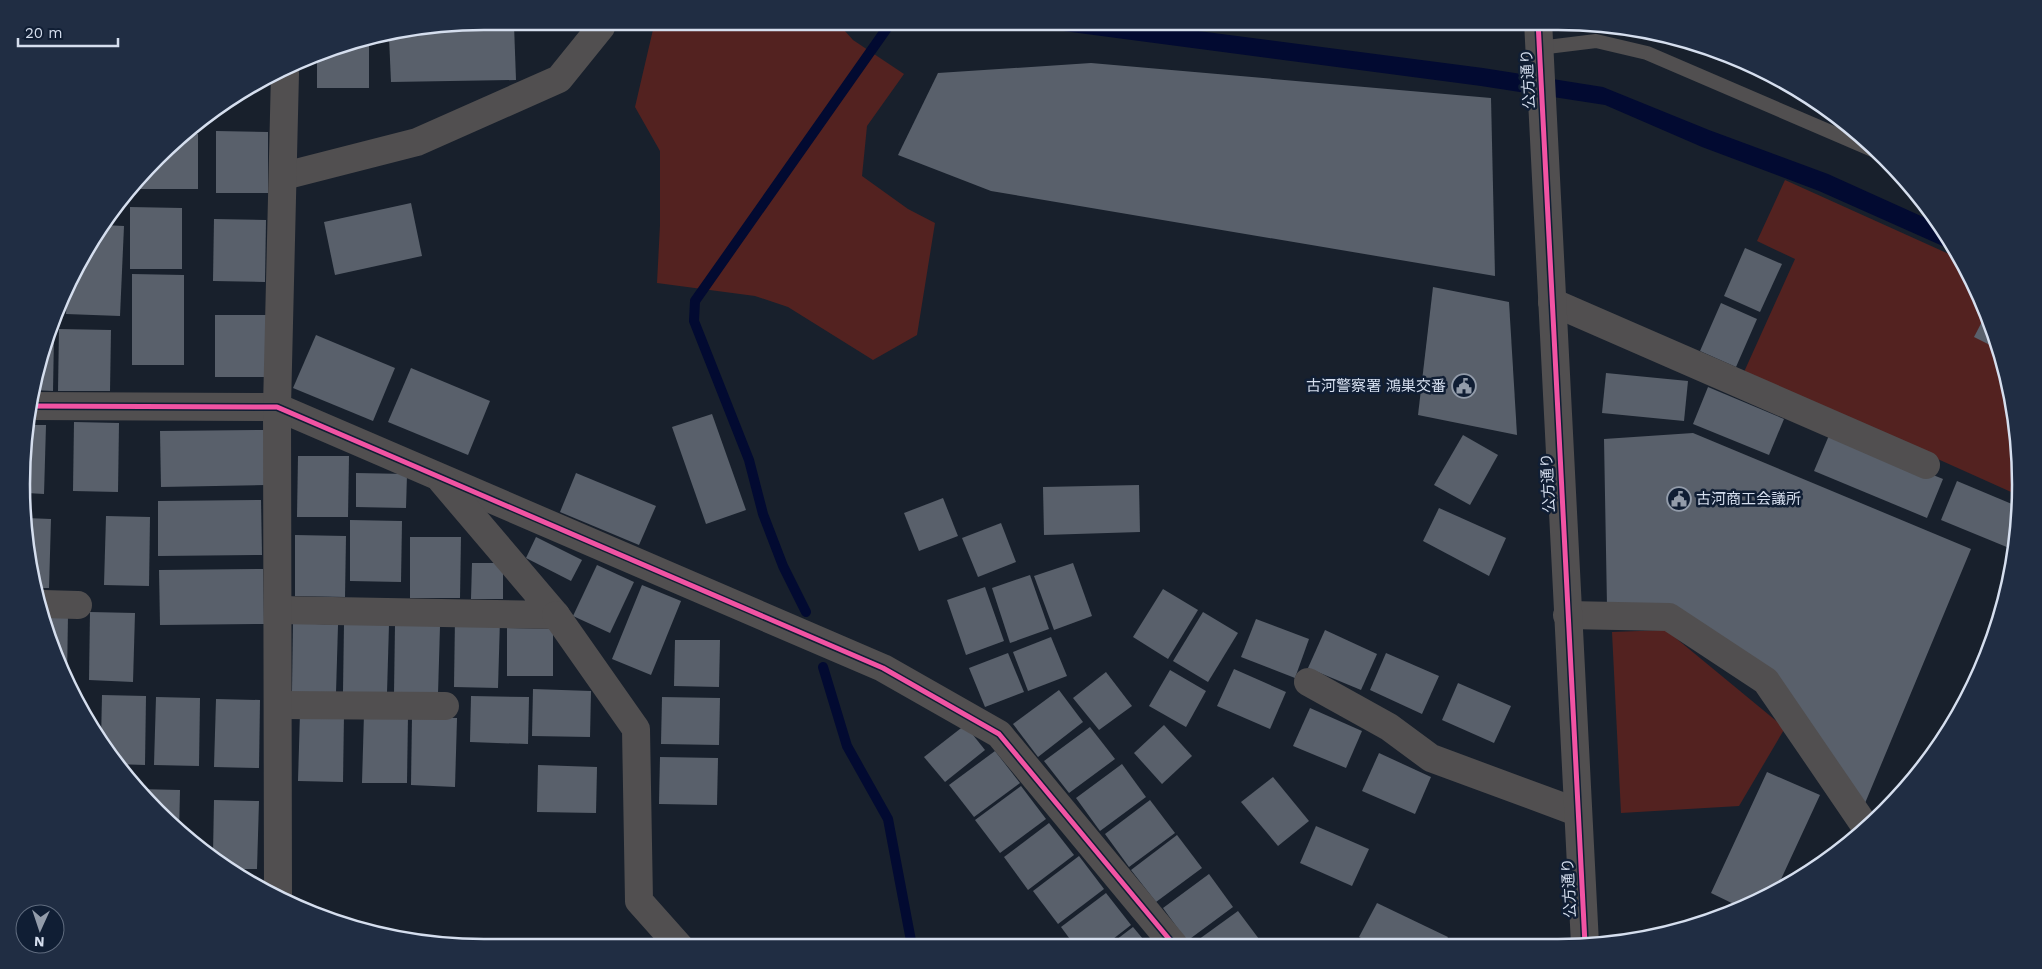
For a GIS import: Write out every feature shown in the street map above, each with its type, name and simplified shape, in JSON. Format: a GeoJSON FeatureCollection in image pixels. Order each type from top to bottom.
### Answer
{"type":"FeatureCollection","features":[{"type":"Feature","properties":{"kind":"street"},"geometry":{"type":"LineString","coordinates":[[284,176],[417,142],[559,79],[600,30]]}},
{"type":"Feature","properties":{"kind":"street","name":"公方通り"},"geometry":{"type":"LineString","coordinates":[[1538,30],[1585,938]]}},
{"type":"Feature","properties":{"kind":"street"},"geometry":{"type":"LineString","coordinates":[[278,889],[277,407],[285,76]]}},
{"type":"Feature","properties":{"kind":"street"},"geometry":{"type":"LineString","coordinates":[[1552,302],[1926,466]]}},
{"type":"Feature","properties":{"kind":"street"},"geometry":{"type":"LineString","coordinates":[[37,406],[277,407],[883,668],[999,734],[1169,939]]}},
{"type":"Feature","properties":{"kind":"street"},"geometry":{"type":"LineString","coordinates":[[438,476],[556,616],[636,730],[639,901],[673,939]]}},
{"type":"Feature","properties":{"kind":"street"},"geometry":{"type":"LineString","coordinates":[[46,604],[78,605]]}},
{"type":"Feature","properties":{"kind":"street"},"geometry":{"type":"LineString","coordinates":[[278,610],[556,616]]}},
{"type":"Feature","properties":{"kind":"street"},"geometry":{"type":"LineString","coordinates":[[1567,615],[1669,617],[1766,681],[1862,822]]}},
{"type":"Feature","properties":{"kind":"street"},"geometry":{"type":"LineString","coordinates":[[1308,682],[1389,727],[1431,758],[1577,812]]}},
{"type":"Feature","properties":{"kind":"street"},"geometry":{"type":"LineString","coordinates":[[278,705],[445,706]]}},
{"type":"Feature","properties":{"kind":"lane"},"geometry":{"type":"LineString","coordinates":[[1539,48],[1596,41],[1647,53],[1858,143]]}},
{"type":"Feature","properties":{"kind":"shaded area"},"geometry":{"type":"Polygon","coordinates":[[[653,30],[844,30],[853,40],[904,74],[867,126],[862,176],[908,209],[935,223],[917,335],[873,360],[788,307],[755,296],[657,283],[660,225],[660,151],[635,107],[653,30]]]}},
{"type":"Feature","properties":{"kind":"shaded area"},"geometry":{"type":"Polygon","coordinates":[[[1785,180],[1949,254],[1965,283],[1977,311],[1997,367],[2008,425],[2012,492],[1744,372],[1795,259],[1757,241],[1785,180]]]}},
{"type":"Feature","properties":{"kind":"shaded area"},"geometry":{"type":"Polygon","coordinates":[[[1666,630],[1785,728],[1739,806],[1621,813],[1612,632],[1666,630]]]}},
{"type":"Feature","properties":{"kind":"water"},"geometry":{"type":"Polygon","coordinates":[[[1056,30],[1190,30],[1483,68],[1603,87],[1709,130],[1828,174],[1925,218],[1945,247],[1819,191],[1702,147],[1605,105],[1481,86],[1056,30]]]}},
{"type":"Feature","properties":{"kind":"building"},"geometry":{"type":"Polygon","coordinates":[[[514,30],[516,80],[391,82],[389,40],[455,31],[514,30]]]}},
{"type":"Feature","properties":{"kind":"building"},"geometry":{"type":"Polygon","coordinates":[[[369,45],[369,88],[317,88],[317,63],[369,45]]]}},
{"type":"Feature","properties":{"kind":"building"},"geometry":{"type":"Polygon","coordinates":[[[1091,63],[1491,98],[1495,276],[991,191],[898,155],[938,73],[1091,63]]]}},
{"type":"Feature","properties":{"kind":"building"},"geometry":{"type":"Polygon","coordinates":[[[216,131],[268,132],[268,193],[216,193],[216,131]]]}},
{"type":"Feature","properties":{"kind":"building"},"geometry":{"type":"Polygon","coordinates":[[[198,134],[198,189],[140,189],[163,163],[198,134]]]}},
{"type":"Feature","properties":{"kind":"building"},"geometry":{"type":"Polygon","coordinates":[[[411,203],[422,256],[335,275],[324,222],[411,203]]]}},
{"type":"Feature","properties":{"kind":"building"},"geometry":{"type":"Polygon","coordinates":[[[130,207],[182,208],[182,269],[130,269],[130,207]]]}},
{"type":"Feature","properties":{"kind":"building"},"geometry":{"type":"Polygon","coordinates":[[[214,219],[266,220],[265,282],[213,281],[214,219]]]}},
{"type":"Feature","properties":{"kind":"building"},"geometry":{"type":"Polygon","coordinates":[[[112,225],[124,226],[120,316],[66,314],[66,308],[77,283],[107,232],[112,225]]]}},
{"type":"Feature","properties":{"kind":"building"},"geometry":{"type":"Polygon","coordinates":[[[1745,248],[1782,264],[1760,312],[1724,296],[1745,248]]]}},
{"type":"Feature","properties":{"kind":"building"},"geometry":{"type":"Polygon","coordinates":[[[132,274],[184,275],[184,365],[132,365],[132,274]]]}},
{"type":"Feature","properties":{"kind":"building"},"geometry":{"type":"Polygon","coordinates":[[[1433,287],[1509,302],[1517,435],[1418,415],[1433,287]]]}},
{"type":"Feature","properties":{"kind":"building"},"geometry":{"type":"Polygon","coordinates":[[[1721,303],[1757,319],[1736,367],[1700,351],[1721,303]]]}},
{"type":"Feature","properties":{"kind":"building"},"geometry":{"type":"Polygon","coordinates":[[[215,315],[268,315],[267,377],[215,377],[215,315]]]}},
{"type":"Feature","properties":{"kind":"building"},"geometry":{"type":"Polygon","coordinates":[[[1982,322],[1990,345],[1974,337],[1982,322]]]}},
{"type":"Feature","properties":{"kind":"building"},"geometry":{"type":"Polygon","coordinates":[[[59,329],[111,330],[110,391],[58,391],[59,329]]]}},
{"type":"Feature","properties":{"kind":"building"},"geometry":{"type":"Polygon","coordinates":[[[316,335],[395,368],[373,421],[293,388],[316,335]]]}},
{"type":"Feature","properties":{"kind":"building"},"geometry":{"type":"Polygon","coordinates":[[[54,338],[53,391],[40,390],[54,338]]]}},
{"type":"Feature","properties":{"kind":"building"},"geometry":{"type":"Polygon","coordinates":[[[411,368],[490,401],[468,455],[388,422],[411,368]]]}},
{"type":"Feature","properties":{"kind":"building"},"geometry":{"type":"Polygon","coordinates":[[[1606,373],[1688,381],[1684,421],[1602,413],[1606,373]]]}},
{"type":"Feature","properties":{"kind":"building"},"geometry":{"type":"Polygon","coordinates":[[[1708,387],[1784,419],[1769,455],[1693,424],[1708,387]]]}},
{"type":"Feature","properties":{"kind":"building"},"geometry":{"type":"Polygon","coordinates":[[[712,414],[746,510],[706,524],[672,427],[712,414]]]}},
{"type":"Feature","properties":{"kind":"building"},"geometry":{"type":"Polygon","coordinates":[[[74,422],[119,423],[118,492],[73,491],[74,422]]]}},
{"type":"Feature","properties":{"kind":"building"},"geometry":{"type":"Polygon","coordinates":[[[34,425],[46,425],[44,494],[30,493],[34,425]]]}},
{"type":"Feature","properties":{"kind":"building"},"geometry":{"type":"Polygon","coordinates":[[[264,430],[265,485],[161,487],[160,431],[264,430]]]}},
{"type":"Feature","properties":{"kind":"building"},"geometry":{"type":"Polygon","coordinates":[[[1693,433],[1971,549],[1863,808],[1776,679],[1672,607],[1607,606],[1604,439],[1693,433]]]}},
{"type":"Feature","properties":{"kind":"building"},"geometry":{"type":"Polygon","coordinates":[[[1830,433],[1943,479],[1927,518],[1814,471],[1830,433]]]}},
{"type":"Feature","properties":{"kind":"building"},"geometry":{"type":"Polygon","coordinates":[[[1463,435],[1498,455],[1470,505],[1434,485],[1463,435]]]}},
{"type":"Feature","properties":{"kind":"building"},"geometry":{"type":"Polygon","coordinates":[[[298,456],[349,456],[348,517],[297,517],[298,456]]]}},
{"type":"Feature","properties":{"kind":"building"},"geometry":{"type":"Polygon","coordinates":[[[356,473],[407,474],[406,508],[356,507],[356,473]]]}},
{"type":"Feature","properties":{"kind":"building"},"geometry":{"type":"Polygon","coordinates":[[[576,473],[656,506],[639,545],[560,512],[576,473]]]}},
{"type":"Feature","properties":{"kind":"building"},"geometry":{"type":"Polygon","coordinates":[[[1957,481],[2011,504],[2007,547],[1941,520],[1957,481]]]}},
{"type":"Feature","properties":{"kind":"building"},"geometry":{"type":"Polygon","coordinates":[[[1139,485],[1140,532],[1044,535],[1043,487],[1139,485]]]}},
{"type":"Feature","properties":{"kind":"building"},"geometry":{"type":"Polygon","coordinates":[[[943,498],[958,536],[919,551],[904,513],[943,498]]]}},
{"type":"Feature","properties":{"kind":"building"},"geometry":{"type":"Polygon","coordinates":[[[261,500],[262,555],[158,556],[158,501],[261,500]]]}},
{"type":"Feature","properties":{"kind":"building"},"geometry":{"type":"Polygon","coordinates":[[[1439,508],[1506,538],[1489,576],[1423,541],[1439,508]]]}},
{"type":"Feature","properties":{"kind":"building"},"geometry":{"type":"Polygon","coordinates":[[[106,516],[150,517],[149,586],[104,585],[106,516]]]}},
{"type":"Feature","properties":{"kind":"building"},"geometry":{"type":"Polygon","coordinates":[[[31,518],[51,519],[49,588],[42,588],[31,518]]]}},
{"type":"Feature","properties":{"kind":"building"},"geometry":{"type":"Polygon","coordinates":[[[350,520],[402,521],[401,582],[350,581],[350,520]]]}},
{"type":"Feature","properties":{"kind":"building"},"geometry":{"type":"Polygon","coordinates":[[[1001,523],[1016,562],[978,577],[962,538],[1001,523]]]}},
{"type":"Feature","properties":{"kind":"building"},"geometry":{"type":"Polygon","coordinates":[[[295,535],[346,536],[345,597],[295,596],[295,535]]]}},
{"type":"Feature","properties":{"kind":"building"},"geometry":{"type":"Polygon","coordinates":[[[410,537],[461,537],[460,598],[410,598],[410,537]]]}},
{"type":"Feature","properties":{"kind":"building"},"geometry":{"type":"Polygon","coordinates":[[[536,537],[582,560],[571,581],[526,558],[536,537]]]}},
{"type":"Feature","properties":{"kind":"building"},"geometry":{"type":"Polygon","coordinates":[[[472,563],[503,563],[503,599],[471,599],[472,563]]]}},
{"type":"Feature","properties":{"kind":"building"},"geometry":{"type":"Polygon","coordinates":[[[1073,563],[1092,616],[1054,630],[1034,576],[1073,563]]]}},
{"type":"Feature","properties":{"kind":"building"},"geometry":{"type":"Polygon","coordinates":[[[597,565],[634,582],[610,633],[573,616],[597,565]]]}},
{"type":"Feature","properties":{"kind":"building"},"geometry":{"type":"Polygon","coordinates":[[[263,569],[264,624],[160,625],[159,570],[263,569]]]}},
{"type":"Feature","properties":{"kind":"building"},"geometry":{"type":"Polygon","coordinates":[[[1030,575],[1049,629],[1010,643],[992,588],[1030,575]]]}},
{"type":"Feature","properties":{"kind":"building"},"geometry":{"type":"Polygon","coordinates":[[[642,585],[681,601],[651,675],[612,659],[642,585]]]}},
{"type":"Feature","properties":{"kind":"building"},"geometry":{"type":"Polygon","coordinates":[[[985,587],[1004,641],[966,655],[947,600],[985,587]]]}},
{"type":"Feature","properties":{"kind":"building"},"geometry":{"type":"Polygon","coordinates":[[[1163,589],[1198,610],[1168,659],[1133,637],[1163,589]]]}},
{"type":"Feature","properties":{"kind":"building"},"geometry":{"type":"Polygon","coordinates":[[[90,612],[135,613],[133,682],[89,680],[90,612]]]}},
{"type":"Feature","properties":{"kind":"building"},"geometry":{"type":"Polygon","coordinates":[[[1203,612],[1238,633],[1208,682],[1173,661],[1203,612]]]}},
{"type":"Feature","properties":{"kind":"building"},"geometry":{"type":"Polygon","coordinates":[[[48,613],[68,614],[67,663],[48,613]]]}},
{"type":"Feature","properties":{"kind":"building"},"geometry":{"type":"Polygon","coordinates":[[[455,618],[500,619],[498,688],[454,687],[455,618]]]}},
{"type":"Feature","properties":{"kind":"building"},"geometry":{"type":"Polygon","coordinates":[[[1256,619],[1309,639],[1295,678],[1241,657],[1256,619]]]}},
{"type":"Feature","properties":{"kind":"building"},"geometry":{"type":"Polygon","coordinates":[[[293,623],[338,625],[336,693],[292,692],[293,623]]]}},
{"type":"Feature","properties":{"kind":"building"},"geometry":{"type":"Polygon","coordinates":[[[344,624],[389,624],[387,693],[343,692],[344,624]]]}},
{"type":"Feature","properties":{"kind":"building"},"geometry":{"type":"Polygon","coordinates":[[[395,625],[440,626],[438,694],[394,694],[395,625]]]}},
{"type":"Feature","properties":{"kind":"building"},"geometry":{"type":"Polygon","coordinates":[[[507,628],[553,629],[553,676],[507,676],[507,628]]]}},
{"type":"Feature","properties":{"kind":"building"},"geometry":{"type":"Polygon","coordinates":[[[1325,630],[1377,654],[1361,690],[1308,668],[1325,630]]]}},
{"type":"Feature","properties":{"kind":"building"},"geometry":{"type":"Polygon","coordinates":[[[1051,637],[1067,676],[1028,691],[1013,652],[1051,637]]]}},
{"type":"Feature","properties":{"kind":"building"},"geometry":{"type":"Polygon","coordinates":[[[675,640],[720,640],[719,687],[674,686],[675,640]]]}},
{"type":"Feature","properties":{"kind":"building"},"geometry":{"type":"Polygon","coordinates":[[[1008,653],[1024,692],[985,707],[969,668],[1008,653]]]}},
{"type":"Feature","properties":{"kind":"building"},"geometry":{"type":"Polygon","coordinates":[[[1386,653],[1439,676],[1422,714],[1370,690],[1386,653]]]}},
{"type":"Feature","properties":{"kind":"building"},"geometry":{"type":"Polygon","coordinates":[[[1234,669],[1286,692],[1270,729],[1217,706],[1234,669]]]}},
{"type":"Feature","properties":{"kind":"building"},"geometry":{"type":"Polygon","coordinates":[[[1170,670],[1206,691],[1186,727],[1149,706],[1170,670]]]}},
{"type":"Feature","properties":{"kind":"building"},"geometry":{"type":"Polygon","coordinates":[[[1106,672],[1132,706],[1099,730],[1073,698],[1106,672]]]}},
{"type":"Feature","properties":{"kind":"building"},"geometry":{"type":"Polygon","coordinates":[[[1458,683],[1511,706],[1494,743],[1442,720],[1458,683]]]}},
{"type":"Feature","properties":{"kind":"building"},"geometry":{"type":"Polygon","coordinates":[[[533,689],[591,691],[590,737],[532,736],[533,689]]]}},
{"type":"Feature","properties":{"kind":"building"},"geometry":{"type":"Polygon","coordinates":[[[1059,690],[1083,722],[1038,757],[1013,724],[1059,690]]]}},
{"type":"Feature","properties":{"kind":"building"},"geometry":{"type":"Polygon","coordinates":[[[102,695],[146,696],[145,765],[127,764],[101,728],[102,695]]]}},
{"type":"Feature","properties":{"kind":"building"},"geometry":{"type":"Polygon","coordinates":[[[471,696],[529,697],[528,744],[470,742],[471,696]]]}},
{"type":"Feature","properties":{"kind":"building"},"geometry":{"type":"Polygon","coordinates":[[[156,697],[200,698],[199,766],[154,765],[156,697]]]}},
{"type":"Feature","properties":{"kind":"building"},"geometry":{"type":"Polygon","coordinates":[[[662,697],[720,698],[719,745],[661,744],[662,697]]]}},
{"type":"Feature","properties":{"kind":"building"},"geometry":{"type":"Polygon","coordinates":[[[216,699],[260,700],[259,768],[214,767],[216,699]]]}},
{"type":"Feature","properties":{"kind":"building"},"geometry":{"type":"Polygon","coordinates":[[[1310,708],[1362,731],[1346,768],[1293,746],[1310,708]]]}},
{"type":"Feature","properties":{"kind":"building"},"geometry":{"type":"Polygon","coordinates":[[[300,713],[344,714],[343,782],[298,781],[300,713]]]}},
{"type":"Feature","properties":{"kind":"building"},"geometry":{"type":"Polygon","coordinates":[[[364,714],[408,715],[407,783],[362,783],[364,714]]]}},
{"type":"Feature","properties":{"kind":"building"},"geometry":{"type":"Polygon","coordinates":[[[412,717],[457,718],[455,787],[411,785],[412,717]]]}},
{"type":"Feature","properties":{"kind":"building"},"geometry":{"type":"Polygon","coordinates":[[[965,725],[985,750],[945,782],[924,757],[965,725]]]}},
{"type":"Feature","properties":{"kind":"building"},"geometry":{"type":"Polygon","coordinates":[[[1164,725],[1192,756],[1162,784],[1134,753],[1164,725]]]}},
{"type":"Feature","properties":{"kind":"building"},"geometry":{"type":"Polygon","coordinates":[[[1090,727],[1115,759],[1069,793],[1044,761],[1090,727]]]}},
{"type":"Feature","properties":{"kind":"building"},"geometry":{"type":"Polygon","coordinates":[[[995,751],[1020,783],[974,817],[949,785],[995,751]]]}},
{"type":"Feature","properties":{"kind":"building"},"geometry":{"type":"Polygon","coordinates":[[[1379,753],[1431,777],[1415,814],[1362,791],[1379,753]]]}},
{"type":"Feature","properties":{"kind":"building"},"geometry":{"type":"Polygon","coordinates":[[[660,757],[718,758],[717,805],[659,804],[660,757]]]}},
{"type":"Feature","properties":{"kind":"building"},"geometry":{"type":"Polygon","coordinates":[[[1122,764],[1146,797],[1100,831],[1076,798],[1122,764]]]}},
{"type":"Feature","properties":{"kind":"building"},"geometry":{"type":"Polygon","coordinates":[[[538,765],[597,767],[596,813],[537,812],[538,765]]]}},
{"type":"Feature","properties":{"kind":"building"},"geometry":{"type":"Polygon","coordinates":[[[1767,772],[1820,795],[1781,880],[1732,903],[1711,893],[1767,772]]]}},
{"type":"Feature","properties":{"kind":"building"},"geometry":{"type":"Polygon","coordinates":[[[1273,777],[1309,821],[1278,846],[1241,802],[1273,777]]]}},
{"type":"Feature","properties":{"kind":"building"},"geometry":{"type":"Polygon","coordinates":[[[1021,786],[1046,819],[1000,853],[975,820],[1021,786]]]}},
{"type":"Feature","properties":{"kind":"building"},"geometry":{"type":"Polygon","coordinates":[[[148,789],[180,790],[179,821],[148,789]]]}},
{"type":"Feature","properties":{"kind":"building"},"geometry":{"type":"Polygon","coordinates":[[[214,800],[259,801],[257,869],[243,869],[213,849],[214,800]]]}},
{"type":"Feature","properties":{"kind":"building"},"geometry":{"type":"Polygon","coordinates":[[[1150,800],[1175,833],[1129,867],[1105,834],[1150,800]]]}},
{"type":"Feature","properties":{"kind":"building"},"geometry":{"type":"Polygon","coordinates":[[[1049,823],[1074,855],[1028,890],[1004,857],[1049,823]]]}},
{"type":"Feature","properties":{"kind":"building"},"geometry":{"type":"Polygon","coordinates":[[[1316,826],[1369,849],[1352,886],[1300,863],[1316,826]]]}},
{"type":"Feature","properties":{"kind":"building"},"geometry":{"type":"Polygon","coordinates":[[[1177,835],[1202,868],[1156,902],[1131,870],[1177,835]]]}},
{"type":"Feature","properties":{"kind":"building"},"geometry":{"type":"Polygon","coordinates":[[[1079,856],[1104,889],[1058,924],[1033,891],[1079,856]]]}},
{"type":"Feature","properties":{"kind":"building"},"geometry":{"type":"Polygon","coordinates":[[[1209,874],[1233,907],[1190,939],[1186,939],[1163,908],[1209,874]]]}},
{"type":"Feature","properties":{"kind":"building"},"geometry":{"type":"Polygon","coordinates":[[[1106,893],[1131,925],[1113,939],[1070,939],[1061,927],[1106,893]]]}},
{"type":"Feature","properties":{"kind":"building"},"geometry":{"type":"Polygon","coordinates":[[[1377,903],[1448,937],[1447,939],[1363,939],[1359,937],[1377,903]]]}},
{"type":"Feature","properties":{"kind":"building"},"geometry":{"type":"Polygon","coordinates":[[[1238,911],[1259,939],[1199,939],[1238,911]]]}},
{"type":"Feature","properties":{"kind":"building"},"geometry":{"type":"Polygon","coordinates":[[[1133,927],[1143,939],[1117,939],[1133,927]]]}},
{"type":"Feature","properties":{"kind":"waterway"},"geometry":{"type":"LineString","coordinates":[[806,612],[783,566],[763,514],[749,460],[694,321],[695,301],[886,30]]}},
{"type":"Feature","properties":{"kind":"waterway"},"geometry":{"type":"LineString","coordinates":[[823,667],[847,746],[888,819],[911,939]]}},
{"type":"Feature","properties":{"kind":"cycle path"},"geometry":{"type":"LineString","coordinates":[[1538,30],[1585,938]]}},
{"type":"Feature","properties":{"kind":"cycle path"},"geometry":{"type":"LineString","coordinates":[[37,406],[277,407],[883,668],[999,734],[1169,939]]}},
{"type":"Feature","properties":{"kind":"place","name":"古河警察署 鴻巣交番"},"geometry":{"type":"Point","coordinates":[1464,386]}},
{"type":"Feature","properties":{"kind":"place","name":"古河商工会議所"},"geometry":{"type":"Point","coordinates":[1679,499]}}]}
